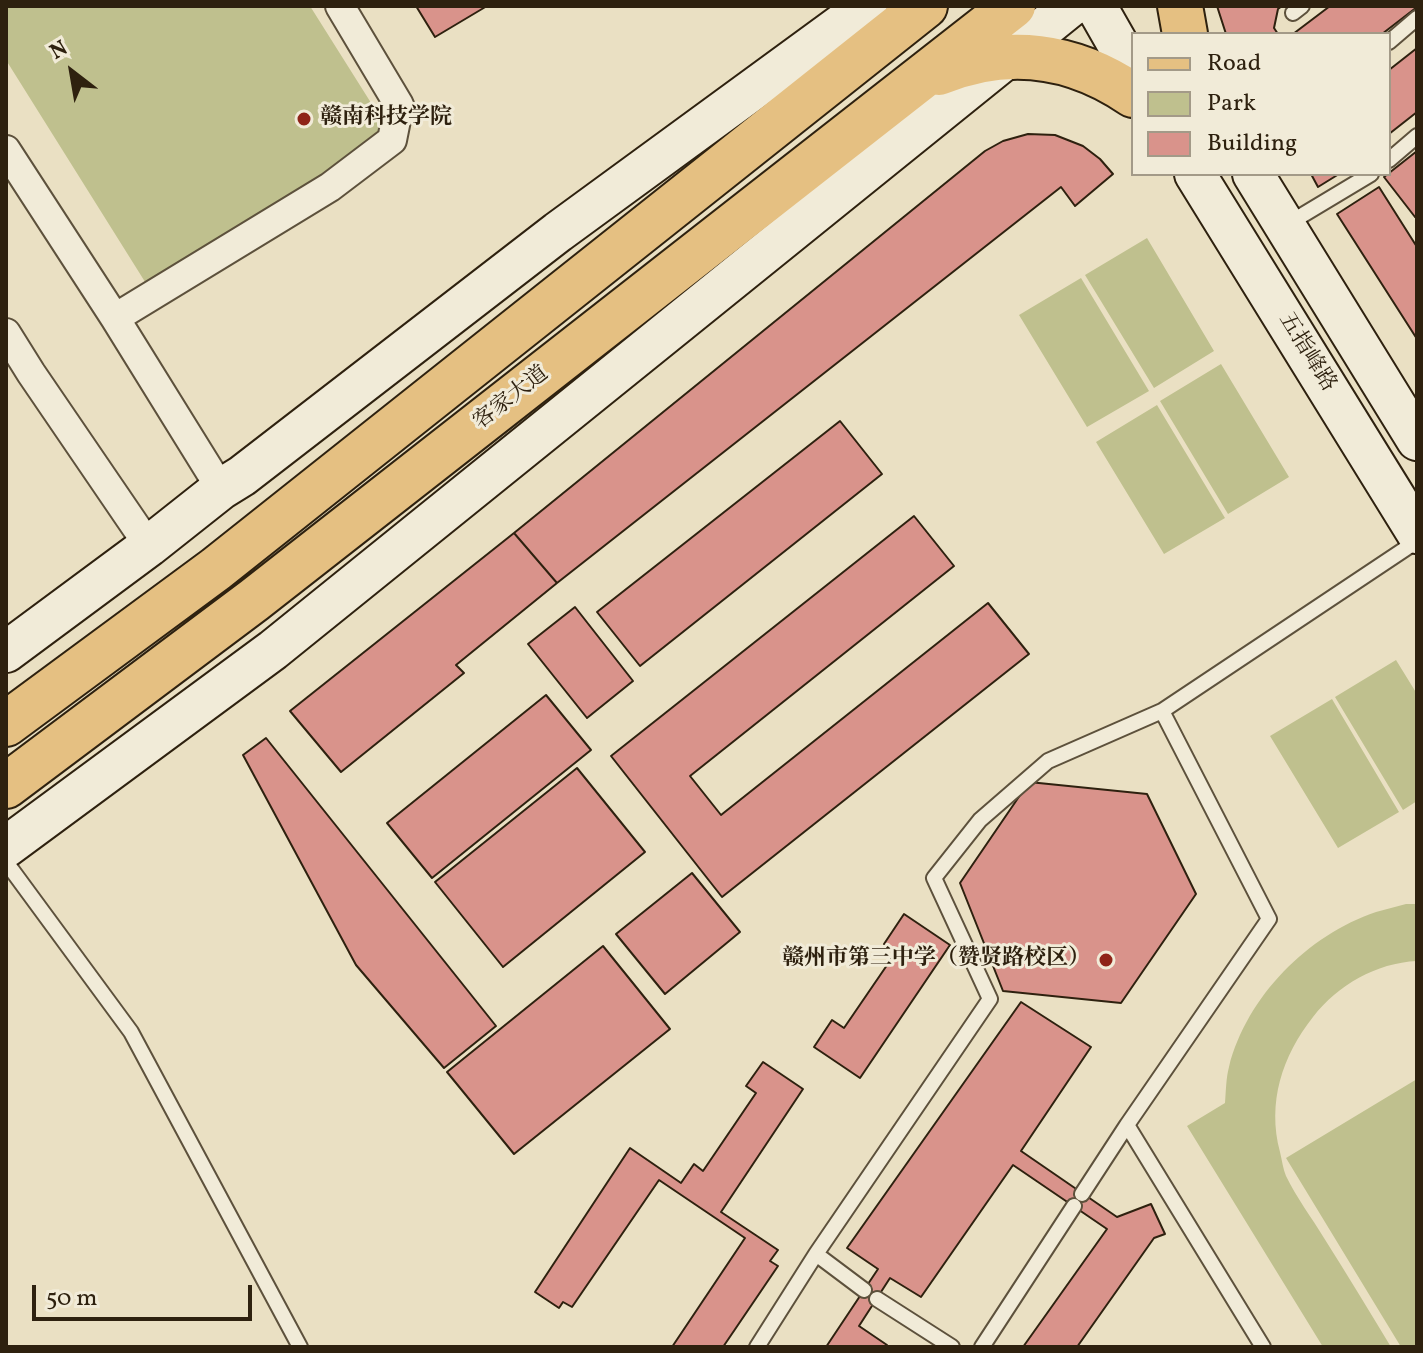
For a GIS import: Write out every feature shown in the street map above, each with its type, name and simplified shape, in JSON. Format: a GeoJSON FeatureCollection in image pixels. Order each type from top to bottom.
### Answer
{"type":"FeatureCollection","features":[{"type":"Feature","properties":{"kind":"main road"},"geometry":{"type":"LineString","coordinates":[[6,724],[216,569],[871,26],[905,6]]}},
{"type":"Feature","properties":{"kind":"main road"},"geometry":{"type":"LineString","coordinates":[[871,26],[925,6]]}},
{"type":"Feature","properties":{"kind":"main road","name":"客家大道"},"geometry":{"type":"LineString","coordinates":[[6,786],[266,591],[1013,6]]}},
{"type":"Feature","properties":{"kind":"main road"},"geometry":{"type":"LineString","coordinates":[[1180,6],[1185,32]]}},
{"type":"Feature","properties":{"kind":"main road"},"geometry":{"type":"LineString","coordinates":[[909,89],[958,65],[985,59],[1039,57],[1092,71],[1131,94]]}},
{"type":"Feature","properties":{"kind":"street"},"geometry":{"type":"LineString","coordinates":[[115,318],[330,187],[392,140],[399,105],[340,6]]}},
{"type":"Feature","properties":{"kind":"street"},"geometry":{"type":"LineString","coordinates":[[6,847],[273,650],[1071,6]]}},
{"type":"Feature","properties":{"kind":"street"},"geometry":{"type":"LineString","coordinates":[[1096,6],[1131,67]]}},
{"type":"Feature","properties":{"kind":"street"},"geometry":{"type":"LineString","coordinates":[[1159,6],[1171,32]]}},
{"type":"Feature","properties":{"kind":"street"},"geometry":{"type":"LineString","coordinates":[[6,652],[242,476],[558,232],[871,26]]}},
{"type":"Feature","properties":{"kind":"street"},"geometry":{"type":"LineString","coordinates":[[6,150],[221,489]]}},
{"type":"Feature","properties":{"kind":"street","name":"五指峰路"},"geometry":{"type":"LineString","coordinates":[[1196,176],[1417,533]]}},
{"type":"Feature","properties":{"kind":"street"},"geometry":{"type":"LineString","coordinates":[[1254,176],[1416,438]]}},
{"type":"Feature","properties":{"kind":"street"},"geometry":{"type":"LineString","coordinates":[[6,333],[149,546]]}},
{"type":"Feature","properties":{"kind":"lane"},"geometry":{"type":"LineString","coordinates":[[1391,40],[1417,18]]}},
{"type":"Feature","properties":{"kind":"lane"},"geometry":{"type":"LineString","coordinates":[[1391,158],[1417,136]]}},
{"type":"Feature","properties":{"kind":"lane"},"geometry":{"type":"LineString","coordinates":[[1285,226],[1368,176]]}},
{"type":"Feature","properties":{"kind":"lane"},"geometry":{"type":"LineString","coordinates":[[757,1347],[816,1254],[990,999],[934,878],[980,820],[1048,761],[1162,711],[1417,541]]}},
{"type":"Feature","properties":{"kind":"lane"},"geometry":{"type":"LineString","coordinates":[[982,1347],[1127,1125],[1269,919],[1162,711]]}},
{"type":"Feature","properties":{"kind":"lane"},"geometry":{"type":"LineString","coordinates":[[6,862],[131,1032],[300,1347]]}},
{"type":"Feature","properties":{"kind":"lane"},"geometry":{"type":"LineString","coordinates":[[1127,1125],[1263,1347]]}},
{"type":"Feature","properties":{"kind":"lane"},"geometry":{"type":"LineString","coordinates":[[816,1254],[864,1290]]}},
{"type":"Feature","properties":{"kind":"lane"},"geometry":{"type":"LineString","coordinates":[[877,1299],[952,1347]]}},
{"type":"Feature","properties":{"kind":"green space"},"geometry":{"type":"Polygon","coordinates":[[[6,6],[310,6],[390,133],[147,285],[6,60],[6,6]]]}},
{"type":"Feature","properties":{"kind":"green space"},"geometry":{"type":"Polygon","coordinates":[[[1147,238],[1214,351],[1154,388],[1085,275],[1147,238]]]}},
{"type":"Feature","properties":{"kind":"green space"},"geometry":{"type":"Polygon","coordinates":[[[1081,278],[1149,391],[1087,427],[1019,315],[1081,278]]]}},
{"type":"Feature","properties":{"kind":"green space"},"geometry":{"type":"Polygon","coordinates":[[[1221,364],[1289,477],[1228,514],[1160,401],[1221,364]]]}},
{"type":"Feature","properties":{"kind":"green space"},"geometry":{"type":"Polygon","coordinates":[[[1157,405],[1225,518],[1164,554],[1096,442],[1157,405]]]}},
{"type":"Feature","properties":{"kind":"green space"},"geometry":{"type":"Polygon","coordinates":[[[1396,660],[1417,694],[1417,801],[1403,810],[1335,697],[1396,660]]]}},
{"type":"Feature","properties":{"kind":"green space"},"geometry":{"type":"Polygon","coordinates":[[[1332,699],[1399,812],[1338,848],[1270,736],[1332,699]]]}},
{"type":"Feature","properties":{"kind":"green space"},"geometry":{"type":"Polygon","coordinates":[[[1406,904],[1417,904],[1417,961],[1373,971],[1334,995],[1302,1032],[1280,1081],[1276,1134],[1286,1176],[1391,1347],[1323,1347],[1187,1126],[1225,1103],[1228,1071],[1238,1041],[1265,993],[1284,972],[1304,952],[1351,922],[1406,904]]]}},
{"type":"Feature","properties":{"kind":"green space"},"geometry":{"type":"Polygon","coordinates":[[[1417,1079],[1417,1347],[1401,1347],[1286,1158],[1417,1079]]]}},
{"type":"Feature","properties":{"kind":"building"},"geometry":{"type":"Polygon","coordinates":[[[416,6],[487,6],[435,37],[416,6]]]}},
{"type":"Feature","properties":{"kind":"building"},"geometry":{"type":"Polygon","coordinates":[[[1217,6],[1282,6],[1278,9],[1274,28],[1277,32],[1225,32],[1217,6]]]}},
{"type":"Feature","properties":{"kind":"building"},"geometry":{"type":"Polygon","coordinates":[[[1330,6],[1417,6],[1385,32],[1296,32],[1330,6]]]}},
{"type":"Feature","properties":{"kind":"building"},"geometry":{"type":"Polygon","coordinates":[[[1417,48],[1417,112],[1391,132],[1391,68],[1417,48]]]}},
{"type":"Feature","properties":{"kind":"building"},"geometry":{"type":"Polygon","coordinates":[[[1028,134],[1055,135],[1083,146],[1113,174],[1075,206],[1061,187],[557,583],[514,533],[985,151],[1003,141],[1028,134]]]}},
{"type":"Feature","properties":{"kind":"building"},"geometry":{"type":"Polygon","coordinates":[[[1417,151],[1415,217],[1384,177],[1391,176],[1391,171],[1417,151]]]}},
{"type":"Feature","properties":{"kind":"building"},"geometry":{"type":"Polygon","coordinates":[[[1312,176],[1336,176],[1318,187],[1312,176]]]}},
{"type":"Feature","properties":{"kind":"building"},"geometry":{"type":"Polygon","coordinates":[[[1379,187],[1417,247],[1417,339],[1337,214],[1379,187]]]}},
{"type":"Feature","properties":{"kind":"building"},"geometry":{"type":"Polygon","coordinates":[[[840,421],[882,474],[640,666],[597,612],[840,421]]]}},
{"type":"Feature","properties":{"kind":"building"},"geometry":{"type":"Polygon","coordinates":[[[914,516],[954,566],[690,776],[721,815],[988,603],[1029,654],[722,897],[611,756],[914,516]]]}},
{"type":"Feature","properties":{"kind":"building"},"geometry":{"type":"Polygon","coordinates":[[[514,533],[557,583],[456,665],[464,673],[341,772],[290,711],[514,533]]]}},
{"type":"Feature","properties":{"kind":"building"},"geometry":{"type":"Polygon","coordinates":[[[575,607],[633,681],[587,718],[528,644],[575,607]]]}},
{"type":"Feature","properties":{"kind":"building"},"geometry":{"type":"Polygon","coordinates":[[[546,695],[591,750],[432,878],[387,823],[546,695]]]}},
{"type":"Feature","properties":{"kind":"building"},"geometry":{"type":"Polygon","coordinates":[[[266,738],[496,1026],[444,1068],[356,965],[243,755],[266,738]]]}},
{"type":"Feature","properties":{"kind":"building"},"geometry":{"type":"Polygon","coordinates":[[[577,768],[645,852],[503,967],[435,882],[577,768]]]}},
{"type":"Feature","properties":{"kind":"building"},"geometry":{"type":"Polygon","coordinates":[[[1029,782],[1147,794],[1196,894],[1121,1003],[1003,991],[960,883],[1029,782]]]}},
{"type":"Feature","properties":{"kind":"building"},"geometry":{"type":"Polygon","coordinates":[[[692,873],[740,932],[665,994],[616,934],[692,873]]]}},
{"type":"Feature","properties":{"kind":"building"},"geometry":{"type":"Polygon","coordinates":[[[904,914],[950,945],[860,1078],[814,1047],[832,1020],[844,1028],[896,952],[884,944],[904,914]]]}},
{"type":"Feature","properties":{"kind":"building"},"geometry":{"type":"Polygon","coordinates":[[[603,946],[670,1029],[514,1154],[447,1072],[603,946]]]}},
{"type":"Feature","properties":{"kind":"building"},"geometry":{"type":"Polygon","coordinates":[[[1021,1002],[1091,1047],[1021,1151],[1117,1217],[1151,1204],[1165,1234],[1154,1238],[1077,1347],[1023,1347],[1107,1229],[1013,1165],[921,1297],[890,1278],[859,1326],[886,1347],[826,1347],[878,1269],[847,1248],[1021,1002]]]}},
{"type":"Feature","properties":{"kind":"building"},"geometry":{"type":"Polygon","coordinates":[[[763,1062],[803,1089],[721,1212],[778,1250],[770,1261],[778,1266],[723,1347],[672,1347],[745,1238],[659,1180],[572,1307],[563,1302],[559,1308],[535,1292],[630,1148],[681,1183],[694,1164],[703,1171],[756,1093],[746,1086],[763,1062]]]}},
{"type":"Feature","properties":{"kind":"place","name":"赣南科技学院"},"geometry":{"type":"Point","coordinates":[304,119]}},
{"type":"Feature","properties":{"kind":"place","name":"赣州市第三中学（赞贤路校区）"},"geometry":{"type":"Point","coordinates":[1106,960]}}]}
